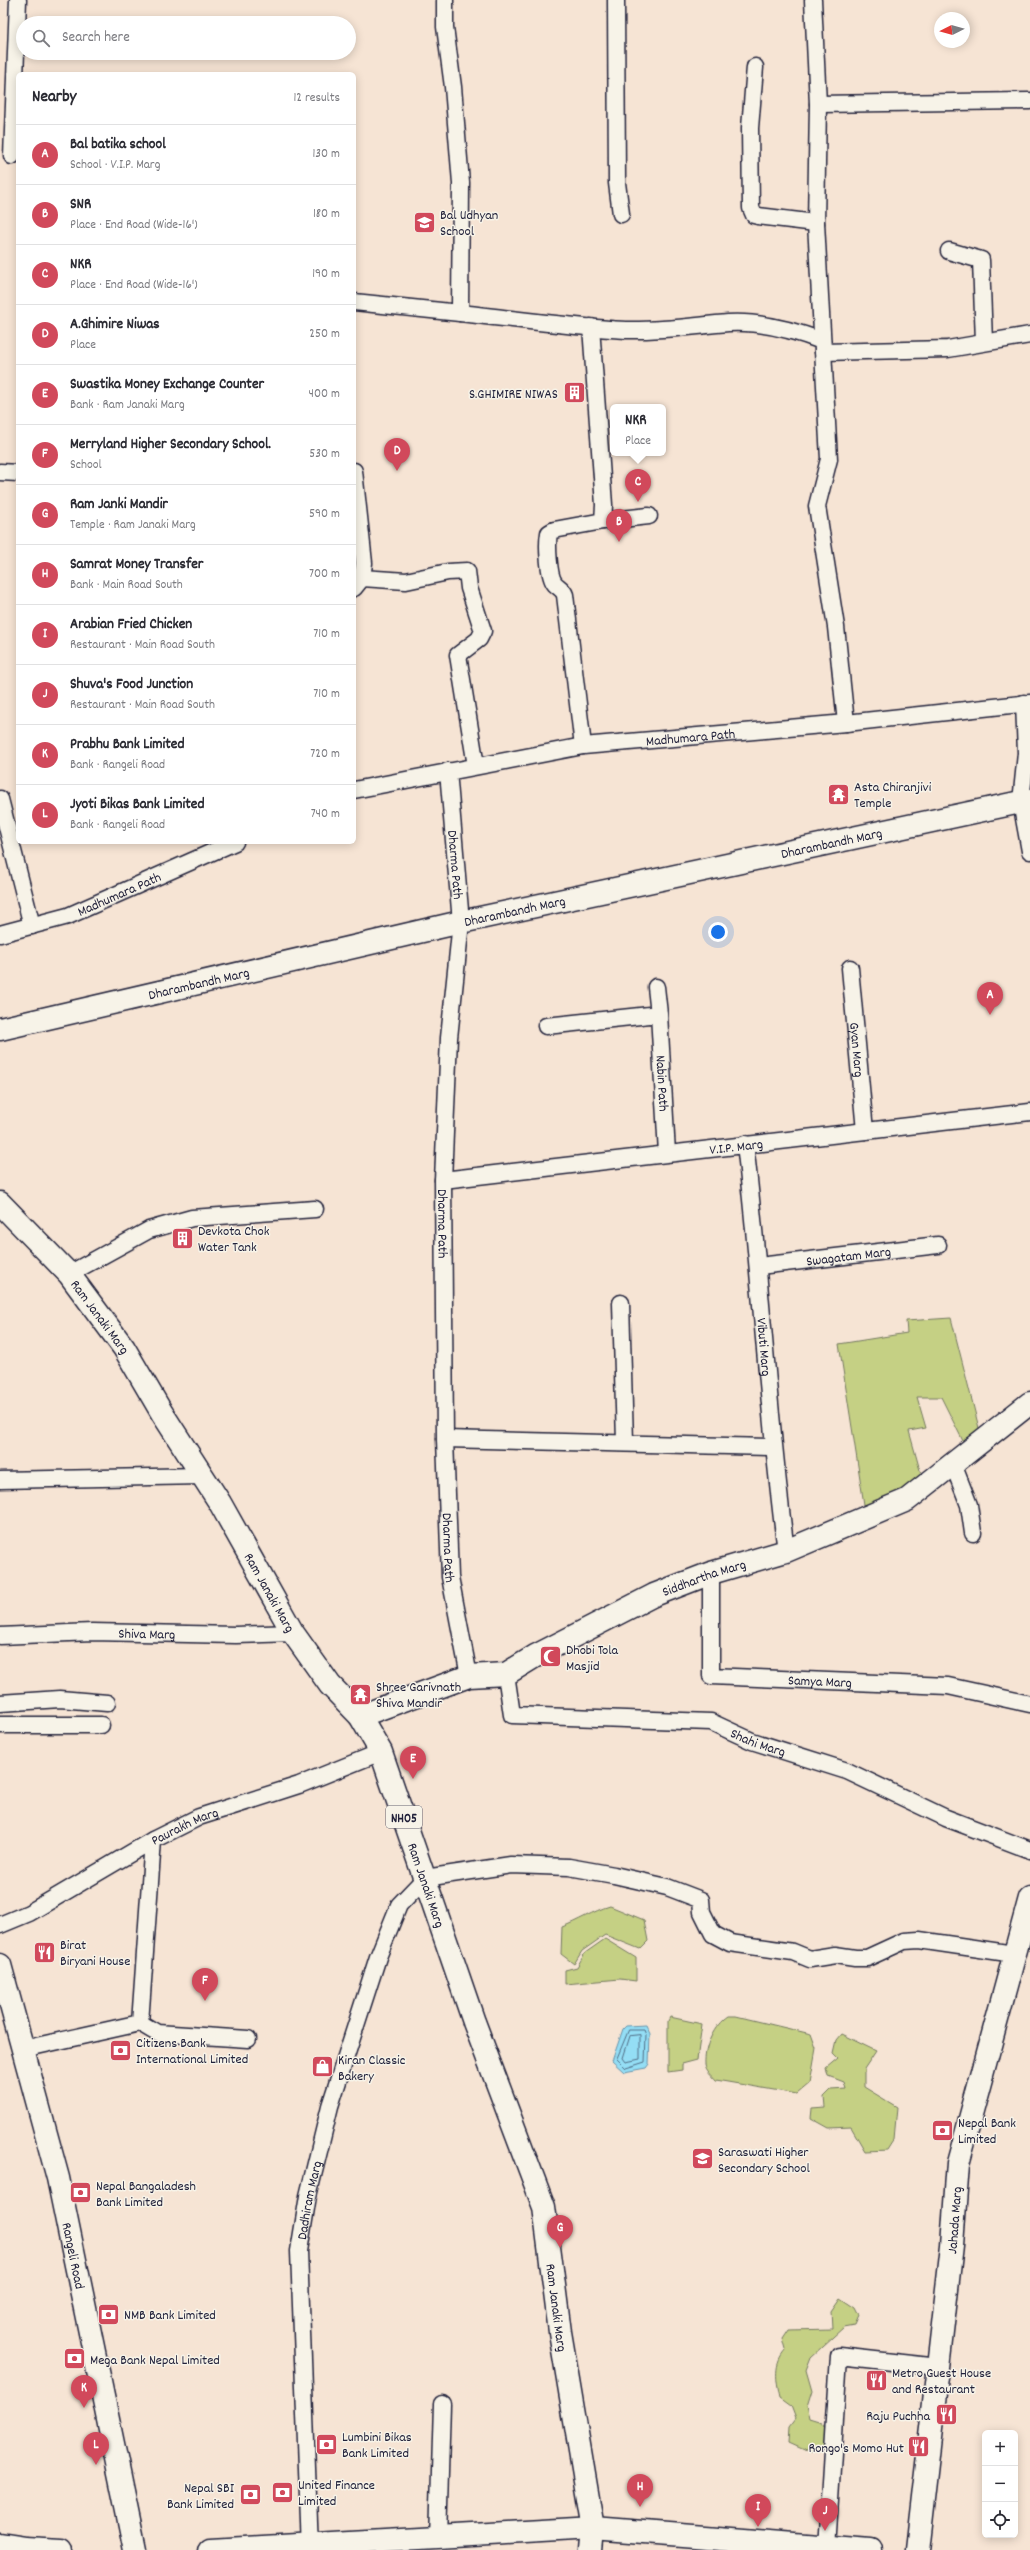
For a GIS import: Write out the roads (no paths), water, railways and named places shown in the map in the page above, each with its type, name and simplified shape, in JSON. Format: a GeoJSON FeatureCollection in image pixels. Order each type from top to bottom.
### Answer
{"type":"FeatureCollection","features":[{"type":"Feature","properties":{"kind":"main road","name":"Dharambandh Marg"},"geometry":{"type":"LineString","coordinates":[[0,1029],[461,922],[1026,801]]}},
{"type":"Feature","properties":{"kind":"main road","name":"Ram Janaki Marg"},"geometry":{"type":"LineString","coordinates":[[0,1203],[69,1274],[124,1348],[202,1476],[293,1633],[330,1685],[360,1716],[381,1752],[474,2022],[544,2207],[560,2332],[593,2528]]}},
{"type":"Feature","properties":{"kind":"main road","name":"Siddhartha Marg"},"geometry":{"type":"LineString","coordinates":[[360,1716],[469,1676],[506,1674],[537,1655],[654,1595],[711,1573],[786,1550],[907,1500],[1030,1403]]}},
{"type":"Feature","properties":{"kind":"main road","name":"Jahada Marg"},"geometry":{"type":"LineString","coordinates":[[917,2550],[952,2245],[958,2163],[1030,1898]]}},
{"type":"Feature","properties":{"kind":"main road","name":"Rangeli Road"},"geometry":{"type":"LineString","coordinates":[[0,1965],[6,2013],[23,2049],[58,2178],[135,2550]]}},
{"type":"Feature","properties":{"kind":"main road"},"geometry":{"type":"LineString","coordinates":[[210,2550],[310,2548],[433,2542],[593,2528],[870,2550]]}},
{"type":"Feature","properties":{"kind":"main road","name":"NH05"},"geometry":{"type":"LineString","coordinates":[[591,2550],[593,2528]]}},
{"type":"Feature","properties":{"kind":"main road"},"geometry":{"type":"LineString","coordinates":[[0,2544],[26,2548],[61,2550]]}},
{"type":"Feature","properties":{"kind":"street"},"geometry":{"type":"LineString","coordinates":[[17,16],[18,0]]}},
{"type":"Feature","properties":{"kind":"street"},"geometry":{"type":"LineString","coordinates":[[445,0],[444,27],[453,87],[461,183],[460,313]]}},
{"type":"Feature","properties":{"kind":"street"},"geometry":{"type":"LineString","coordinates":[[616,0],[617,182],[621,214]]}},
{"type":"Feature","properties":{"kind":"street"},"geometry":{"type":"LineString","coordinates":[[813,0],[818,104],[816,223],[829,459],[817,506],[836,627],[846,723]]}},
{"type":"Feature","properties":{"kind":"street"},"geometry":{"type":"LineString","coordinates":[[10,156],[16,39]]}},
{"type":"Feature","properties":{"kind":"street"},"geometry":{"type":"LineString","coordinates":[[755,67],[750,128],[751,208],[754,215],[758,216],[816,223]]}},
{"type":"Feature","properties":{"kind":"street"},"geometry":{"type":"LineString","coordinates":[[818,104],[1030,101]]}},
{"type":"Feature","properties":{"kind":"street"},"geometry":{"type":"LineString","coordinates":[[949,251],[980,260],[984,342]]}},
{"type":"Feature","properties":{"kind":"street"},"geometry":{"type":"LineString","coordinates":[[356,302],[591,327],[679,330],[729,323],[786,329],[822,347],[948,348],[1030,335]]}},
{"type":"Feature","properties":{"kind":"street"},"geometry":{"type":"LineString","coordinates":[[591,327],[604,505],[603,521]]}},
{"type":"Feature","properties":{"kind":"street"},"geometry":{"type":"LineString","coordinates":[[0,472],[16,474]]}},
{"type":"Feature","properties":{"kind":"street"},"geometry":{"type":"LineString","coordinates":[[356,489],[364,563],[358,583],[406,581],[448,572],[467,571],[470,588],[483,631],[479,639],[458,655],[476,766]]}},
{"type":"Feature","properties":{"kind":"street"},"geometry":{"type":"LineString","coordinates":[[583,746],[565,595],[563,589],[554,583],[551,575],[547,541],[549,534],[554,530],[603,521],[649,516]]}},
{"type":"Feature","properties":{"kind":"street"},"geometry":{"type":"LineString","coordinates":[[1027,703],[1026,801],[1030,851]]}},
{"type":"Feature","properties":{"kind":"street","name":"Madhumara Path"},"geometry":{"type":"LineString","coordinates":[[356,790],[583,746],[846,723],[1027,703]]}},
{"type":"Feature","properties":{"kind":"street","name":"Dharma Path"},"geometry":{"type":"LineString","coordinates":[[448,771],[461,922],[449,1038],[443,1180],[445,1439],[450,1577],[469,1676]]}},
{"type":"Feature","properties":{"kind":"street"},"geometry":{"type":"LineString","coordinates":[[0,799],[32,926]]}},
{"type":"Feature","properties":{"kind":"street","name":"Madhumara Path"},"geometry":{"type":"LineString","coordinates":[[0,934],[68,916],[230,844]]}},
{"type":"Feature","properties":{"kind":"street","name":"Gyan Marg"},"geometry":{"type":"LineString","coordinates":[[850,968],[865,1131]]}},
{"type":"Feature","properties":{"kind":"street","name":"Nabin Path"},"geometry":{"type":"LineString","coordinates":[[656,987],[659,1014],[667,1153]]}},
{"type":"Feature","properties":{"kind":"street"},"geometry":{"type":"LineString","coordinates":[[546,1026],[659,1014]]}},
{"type":"Feature","properties":{"kind":"street","name":"V.I.P. Marg"},"geometry":{"type":"LineString","coordinates":[[443,1180],[1030,1112]]}},
{"type":"Feature","properties":{"kind":"street","name":"Vibuti Marg"},"geometry":{"type":"LineString","coordinates":[[745,1144],[760,1266],[772,1447],[786,1550]]}},
{"type":"Feature","properties":{"kind":"street"},"geometry":{"type":"LineString","coordinates":[[69,1274],[149,1230],[192,1218],[316,1208]]}},
{"type":"Feature","properties":{"kind":"street","name":"Swagatam Marg"},"geometry":{"type":"LineString","coordinates":[[760,1266],[938,1245]]}},
{"type":"Feature","properties":{"kind":"street"},"geometry":{"type":"LineString","coordinates":[[621,1303],[625,1442]]}},
{"type":"Feature","properties":{"kind":"street"},"geometry":{"type":"LineString","coordinates":[[445,1439],[625,1442],[772,1447]]}},
{"type":"Feature","properties":{"kind":"street"},"geometry":{"type":"LineString","coordinates":[[953,1464],[969,1505],[973,1533]]}},
{"type":"Feature","properties":{"kind":"street"},"geometry":{"type":"LineString","coordinates":[[0,1480],[202,1476]]}},
{"type":"Feature","properties":{"kind":"street","name":"Samya Marg"},"geometry":{"type":"LineString","coordinates":[[711,1573],[711,1676],[948,1686],[1030,1704]]}},
{"type":"Feature","properties":{"kind":"street","name":"Shiva Marg"},"geometry":{"type":"LineString","coordinates":[[0,1636],[92,1632],[251,1635],[293,1633]]}},
{"type":"Feature","properties":{"kind":"street","name":"Shahi Marg"},"geometry":{"type":"LineString","coordinates":[[506,1674],[512,1715],[711,1722],[752,1741],[847,1771],[946,1818],[1030,1850]]}},
{"type":"Feature","properties":{"kind":"street"},"geometry":{"type":"LineString","coordinates":[[67,1700],[67,1725]]}},
{"type":"Feature","properties":{"kind":"street"},"geometry":{"type":"LineString","coordinates":[[0,1703],[67,1700],[107,1702]]}},
{"type":"Feature","properties":{"kind":"street"},"geometry":{"type":"LineString","coordinates":[[0,1725],[101,1726]]}},
{"type":"Feature","properties":{"kind":"street","name":"Paurakh Marg"},"geometry":{"type":"LineString","coordinates":[[0,1925],[29,1913],[153,1840],[199,1817],[299,1785],[381,1752]]}},
{"type":"Feature","properties":{"kind":"street"},"geometry":{"type":"LineString","coordinates":[[140,2023],[153,1840]]}},
{"type":"Feature","properties":{"kind":"street"},"geometry":{"type":"LineString","coordinates":[[425,1878],[511,1865],[569,1867],[614,1875],[667,1887],[701,1900],[702,1912],[713,1934],[730,1943],[793,1952],[810,1959],[835,1955],[867,1958],[904,1941],[919,1940],[1014,1954]]}},
{"type":"Feature","properties":{"kind":"street","name":"Dadhiram Marg"},"geometry":{"type":"LineString","coordinates":[[310,2548],[300,2243],[308,2196],[330,2106],[378,1957],[399,1905],[425,1878]]}},
{"type":"Feature","properties":{"kind":"street"},"geometry":{"type":"LineString","coordinates":[[23,2049],[140,2023],[157,2033],[248,2039]]}},
{"type":"Feature","properties":{"kind":"street"},"geometry":{"type":"LineString","coordinates":[[827,2547],[839,2356],[938,2367]]}},
{"type":"Feature","properties":{"kind":"street"},"geometry":{"type":"LineString","coordinates":[[433,2542],[442,2404]]}},
{"type":"Feature","properties":{"kind":"water"},"geometry":{"type":"Polygon","coordinates":[[[646,2025],[650,2034],[649,2064],[646,2068],[624,2072],[612,2061],[623,2029],[626,2026],[646,2025]]]}},
{"type":"Feature","properties":{"kind":"place","name":"Bal Udhyan School"},"geometry":{"type":"Point","coordinates":[424,222]}},
{"type":"Feature","properties":{"kind":"place","name":"S.GHIMIRE NIWAS"},"geometry":{"type":"Point","coordinates":[574,393]}},
{"type":"Feature","properties":{"kind":"place","name":"A.Ghimire Niwas"},"geometry":{"type":"Point","coordinates":[397,471]}},
{"type":"Feature","properties":{"kind":"place","name":"NKR"},"geometry":{"type":"Point","coordinates":[638,502]}},
{"type":"Feature","properties":{"kind":"place","name":"SNR"},"geometry":{"type":"Point","coordinates":[619,542]}},
{"type":"Feature","properties":{"kind":"place","name":"Asta Chiranjivi Temple"},"geometry":{"type":"Point","coordinates":[838,794]}},
{"type":"Feature","properties":{"kind":"place","name":"Bal batika school"},"geometry":{"type":"Point","coordinates":[990,1015]}},
{"type":"Feature","properties":{"kind":"place","name":"Devkota Chok Water Tank"},"geometry":{"type":"Point","coordinates":[183,1238]}},
{"type":"Feature","properties":{"kind":"place","name":"Dhobi Tola Masjid"},"geometry":{"type":"Point","coordinates":[550,1657]}},
{"type":"Feature","properties":{"kind":"place","name":"Shree Garivnath Shiva Mandir"},"geometry":{"type":"Point","coordinates":[360,1694]}},
{"type":"Feature","properties":{"kind":"place","name":"Swastika Money Exchange Counter"},"geometry":{"type":"Point","coordinates":[413,1779]}},
{"type":"Feature","properties":{"kind":"place","name":"Birat Biryani House"},"geometry":{"type":"Point","coordinates":[44,1952]}},
{"type":"Feature","properties":{"kind":"place","name":"Merryland Higher Secondary School."},"geometry":{"type":"Point","coordinates":[205,2001]}},
{"type":"Feature","properties":{"kind":"place","name":"Citizens Bank International Limited"},"geometry":{"type":"Point","coordinates":[120,2050]}},
{"type":"Feature","properties":{"kind":"place","name":"Kiran Classic Bakery"},"geometry":{"type":"Point","coordinates":[323,2067]}},
{"type":"Feature","properties":{"kind":"place","name":"Nepal Bank Limited"},"geometry":{"type":"Point","coordinates":[942,2130]}},
{"type":"Feature","properties":{"kind":"place","name":"Saraswati Higher Secondary School"},"geometry":{"type":"Point","coordinates":[703,2159]}},
{"type":"Feature","properties":{"kind":"place","name":"Nepal Bangaladesh Bank Limited"},"geometry":{"type":"Point","coordinates":[80,2193]}},
{"type":"Feature","properties":{"kind":"place","name":"Ram Janki Mandir"},"geometry":{"type":"Point","coordinates":[560,2248]}},
{"type":"Feature","properties":{"kind":"place","name":"NMB Bank Limited"},"geometry":{"type":"Point","coordinates":[109,2314]}},
{"type":"Feature","properties":{"kind":"place","name":"Mega Bank Nepal Limited"},"geometry":{"type":"Point","coordinates":[74,2359]}},
{"type":"Feature","properties":{"kind":"place","name":"Metro Guest House and Restaurant"},"geometry":{"type":"Point","coordinates":[876,2380]}},
{"type":"Feature","properties":{"kind":"place","name":"Prabhu Bank Limited"},"geometry":{"type":"Point","coordinates":[84,2408]}},
{"type":"Feature","properties":{"kind":"place","name":"Raju Puchha"},"geometry":{"type":"Point","coordinates":[946,2415]}},
{"type":"Feature","properties":{"kind":"place","name":"Lumbini Bikas Bank Limited"},"geometry":{"type":"Point","coordinates":[327,2444]}},
{"type":"Feature","properties":{"kind":"place","name":"Rongo's Momo Hut"},"geometry":{"type":"Point","coordinates":[919,2447]}},
{"type":"Feature","properties":{"kind":"place","name":"Jyoti Bikas Bank Limited"},"geometry":{"type":"Point","coordinates":[96,2465]}},
{"type":"Feature","properties":{"kind":"place","name":"United Finance Limited"},"geometry":{"type":"Point","coordinates":[282,2492]}},
{"type":"Feature","properties":{"kind":"place","name":"Nepal SBI Bank Limited"},"geometry":{"type":"Point","coordinates":[250,2495]}},
{"type":"Feature","properties":{"kind":"place","name":"Samrat Money Transfer"},"geometry":{"type":"Point","coordinates":[640,2507]}},
{"type":"Feature","properties":{"kind":"place","name":"Arabian Fried Chicken"},"geometry":{"type":"Point","coordinates":[758,2527]}},
{"type":"Feature","properties":{"kind":"place","name":"Shuva's Food Junction"},"geometry":{"type":"Point","coordinates":[825,2531]}}]}
